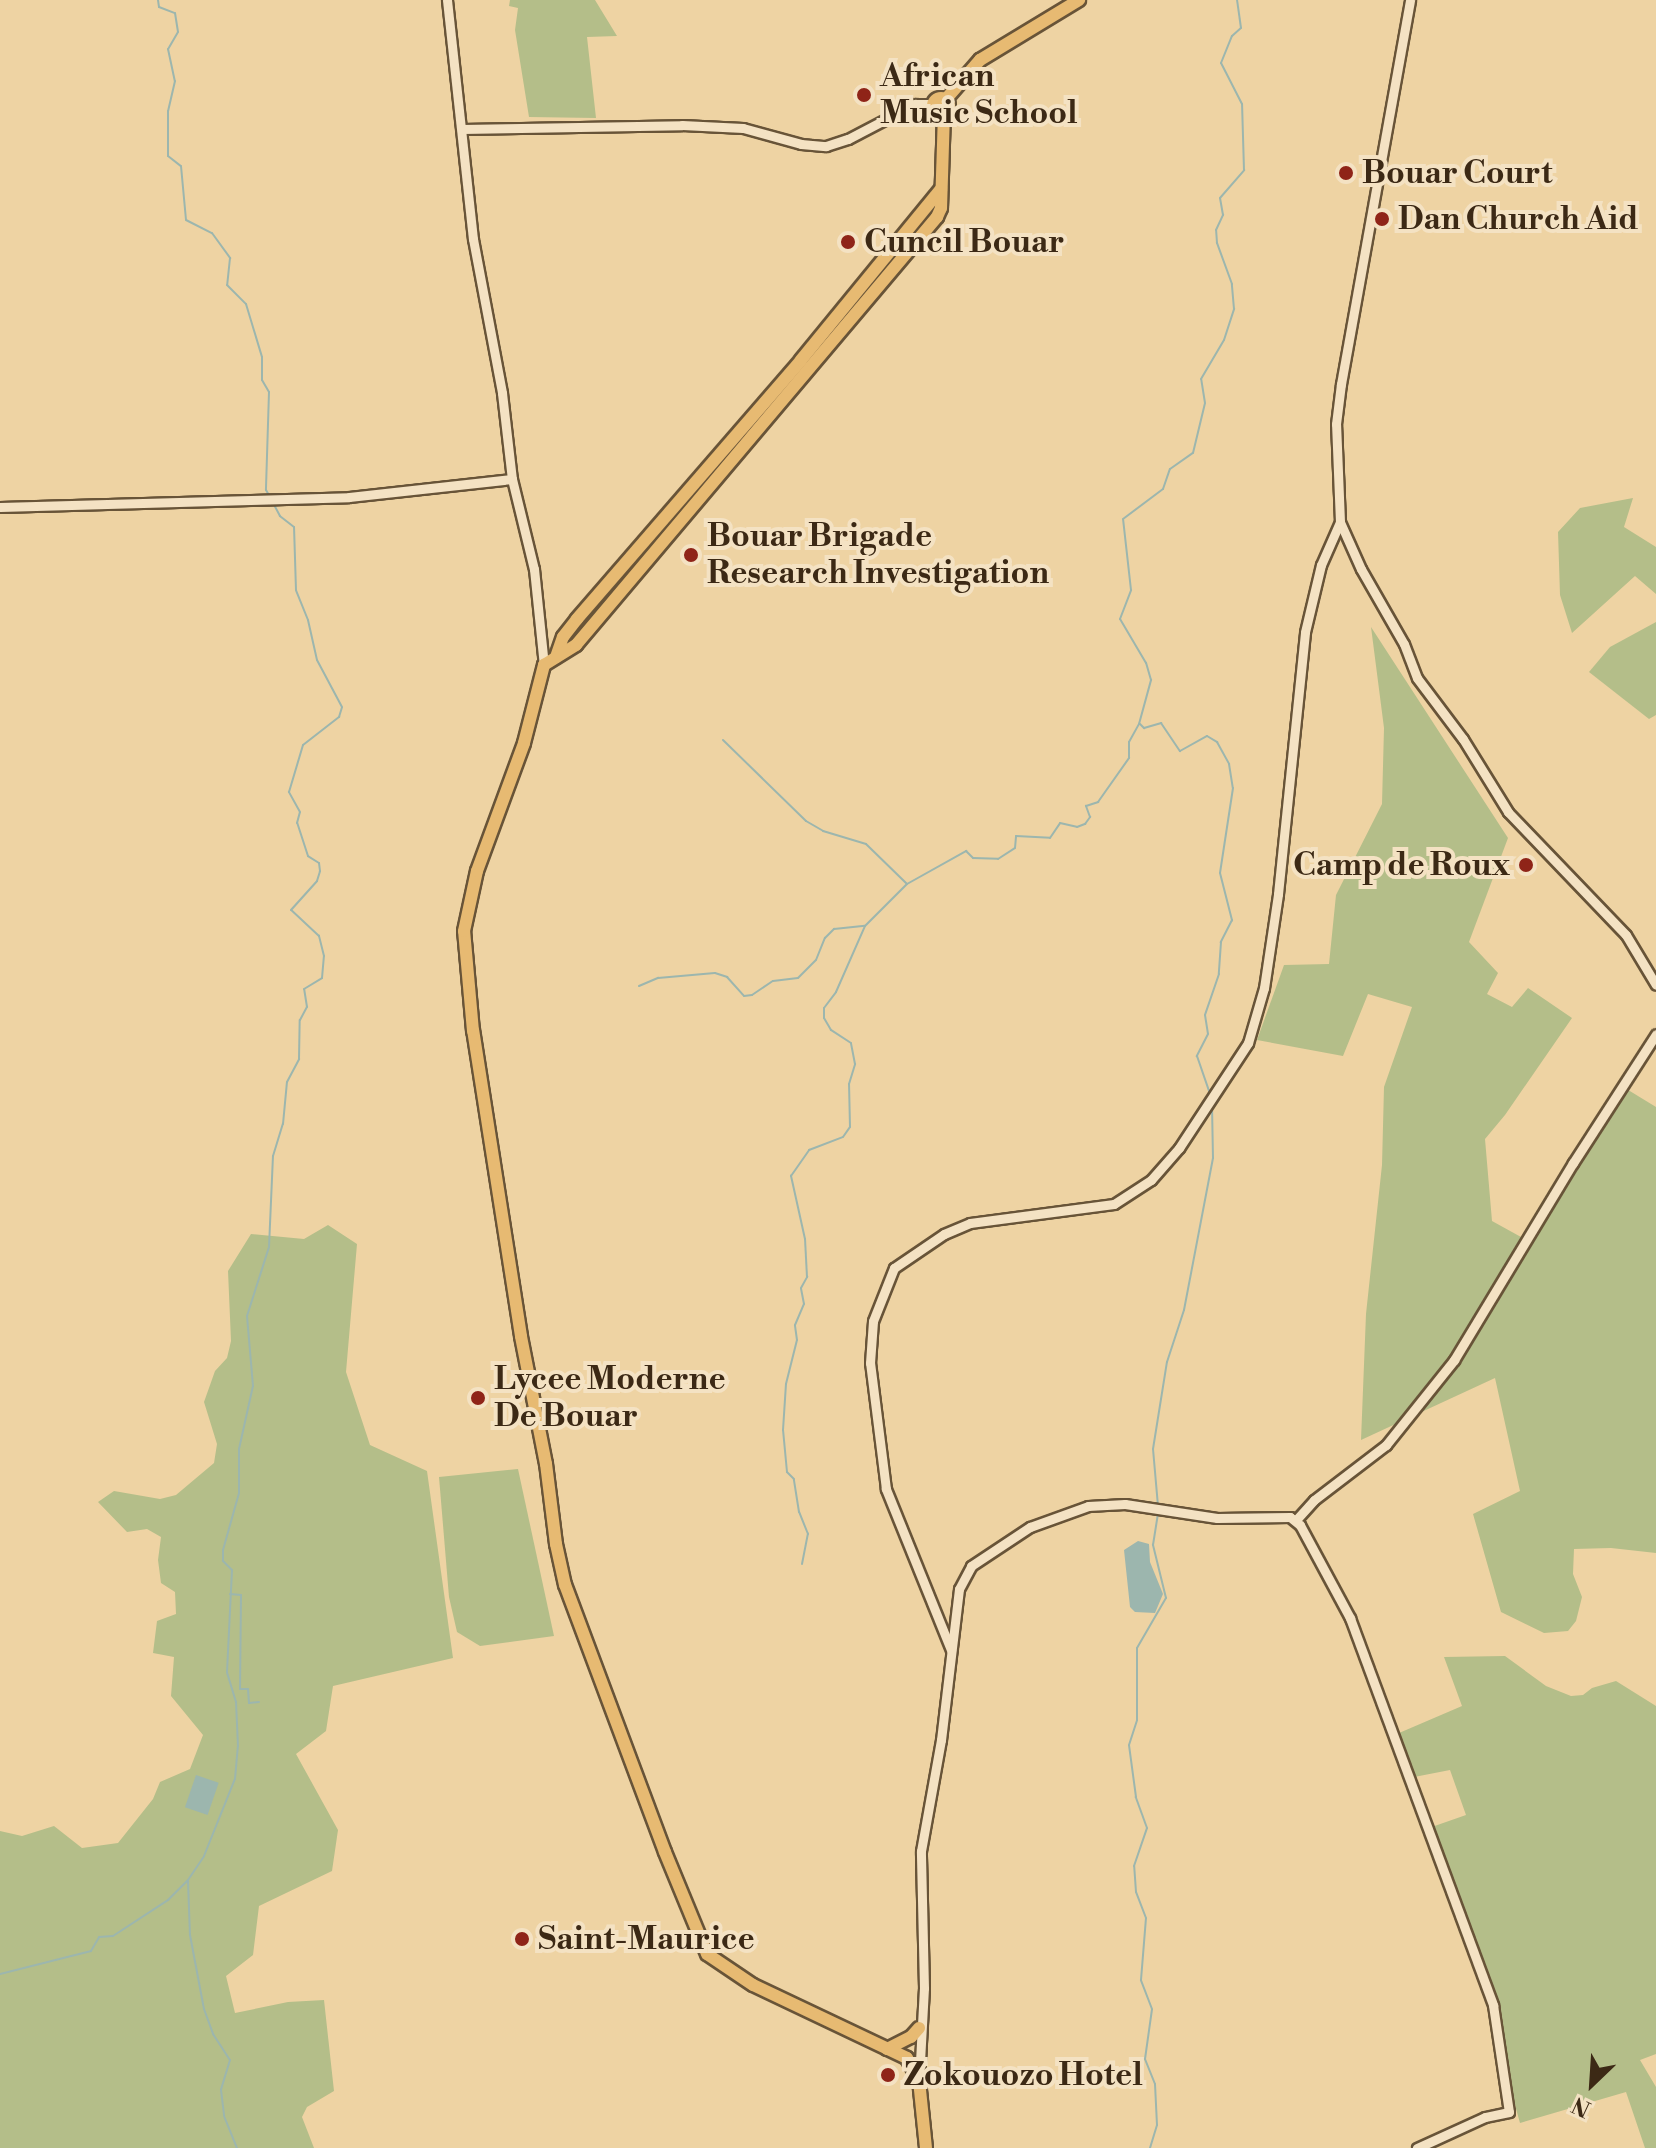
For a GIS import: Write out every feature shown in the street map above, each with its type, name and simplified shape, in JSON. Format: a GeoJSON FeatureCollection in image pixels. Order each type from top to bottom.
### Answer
{"type":"FeatureCollection","features":[{"type":"Feature","properties":{"kind":"main road"},"geometry":{"type":"LineString","coordinates":[[926,2148],[919,2080],[907,2058],[753,1985],[707,1954],[680,1891],[565,1585],[485,1103],[464,940],[467,905],[524,743],[544,665],[576,645],[633,579],[873,282],[941,189],[944,114],[949,109],[939,101],[980,60],[1079,0]]}},
{"type":"Feature","properties":{"kind":"main road"},"geometry":{"type":"LineString","coordinates":[[556,657],[563,637],[873,282]]}},
{"type":"Feature","properties":{"kind":"main road"},"geometry":{"type":"LineString","coordinates":[[622,569],[633,579]]}},
{"type":"Feature","properties":{"kind":"main road"},"geometry":{"type":"LineString","coordinates":[[887,2049],[911,2037],[919,2028]]}},
{"type":"Feature","properties":{"kind":"street"},"geometry":{"type":"LineString","coordinates":[[447,0],[473,239],[502,393],[512,479],[534,569],[544,665]]}},
{"type":"Feature","properties":{"kind":"street"},"geometry":{"type":"LineString","coordinates":[[1410,0],[1341,384],[1336,424],[1340,522],[1361,569],[1404,644],[1417,678],[1463,739],[1508,812],[1626,935],[1656,985]]}},
{"type":"Feature","properties":{"kind":"street"},"geometry":{"type":"LineString","coordinates":[[462,129],[682,125],[743,128],[801,144],[826,146],[848,139],[915,104],[939,101]]}},
{"type":"Feature","properties":{"kind":"street"},"geometry":{"type":"LineString","coordinates":[[0,507],[264,497],[349,497],[512,479]]}},
{"type":"Feature","properties":{"kind":"street"},"geometry":{"type":"LineString","coordinates":[[951,1650],[886,1489],[870,1363],[873,1321],[894,1268],[944,1234],[970,1223],[1114,1204],[1134,1192],[1166,1164],[1248,1043],[1264,988],[1278,894],[1305,632],[1321,565],[1340,522]]}},
{"type":"Feature","properties":{"kind":"street"},"geometry":{"type":"LineString","coordinates":[[1296,1520],[1314,1500],[1386,1445],[1454,1360],[1573,1163],[1656,1034]]}},
{"type":"Feature","properties":{"kind":"street"},"geometry":{"type":"LineString","coordinates":[[919,2080],[919,2028],[924,1988],[921,1851],[941,1740],[959,1589],[971,1566],[999,1544],[1030,1527],[1088,1506],[1125,1504],[1196,1516],[1272,1515],[1296,1520],[1350,1618],[1493,2005],[1509,2112],[1485,2117],[1417,2148]]}},
{"type":"Feature","properties":{"kind":"green space"},"geometry":{"type":"Polygon","coordinates":[[[510,0],[595,0],[617,36],[587,37],[596,118],[529,117],[515,30],[518,8],[509,6],[510,0]]]}},
{"type":"Feature","properties":{"kind":"green space"},"geometry":{"type":"Polygon","coordinates":[[[1633,498],[1624,527],[1656,547],[1656,594],[1635,576],[1572,633],[1560,595],[1558,532],[1580,508],[1633,498]]]}},
{"type":"Feature","properties":{"kind":"green space"},"geometry":{"type":"Polygon","coordinates":[[[1656,622],[1656,715],[1649,719],[1589,672],[1610,647],[1656,622]]]}},
{"type":"Feature","properties":{"kind":"green space"},"geometry":{"type":"Polygon","coordinates":[[[1371,627],[1508,838],[1469,942],[1498,973],[1487,994],[1512,1007],[1528,988],[1572,1018],[1485,1139],[1492,1221],[1521,1237],[1620,1085],[1656,1107],[1656,1553],[1611,1548],[1574,1549],[1573,1574],[1582,1597],[1576,1621],[1568,1631],[1544,1633],[1501,1612],[1473,1514],[1520,1491],[1495,1378],[1361,1440],[1366,1314],[1382,1165],[1384,1087],[1412,1007],[1368,994],[1343,1056],[1257,1040],[1284,965],[1329,964],[1336,895],[1382,804],[1384,728],[1371,627]]]}},
{"type":"Feature","properties":{"kind":"green space"},"geometry":{"type":"Polygon","coordinates":[[[328,1225],[357,1244],[346,1372],[370,1445],[427,1471],[453,1658],[333,1686],[326,1731],[296,1754],[338,1830],[332,1871],[259,1906],[253,1955],[226,1976],[235,2013],[288,2002],[324,2000],[334,2091],[307,2107],[302,2117],[314,2148],[0,2148],[0,1831],[22,1836],[54,1826],[82,1848],[118,1843],[153,1799],[160,1782],[190,1769],[203,1735],[171,1696],[174,1657],[153,1653],[157,1621],[176,1614],[175,1592],[161,1583],[158,1560],[161,1537],[147,1529],[127,1532],[98,1502],[114,1491],[160,1499],[176,1495],[214,1463],[217,1444],[204,1402],[215,1371],[227,1358],[231,1341],[228,1271],[251,1234],[304,1239],[328,1225]]]}},
{"type":"Feature","properties":{"kind":"green space"},"geometry":{"type":"Polygon","coordinates":[[[518,1469],[554,1636],[480,1646],[457,1632],[449,1597],[439,1477],[518,1469]]]}},
{"type":"Feature","properties":{"kind":"green space"},"geometry":{"type":"Polygon","coordinates":[[[1505,1656],[1546,1686],[1571,1696],[1583,1695],[1592,1688],[1616,1681],[1656,1706],[1656,2054],[1640,2060],[1656,2087],[1656,2148],[1645,2148],[1626,2092],[1520,2123],[1479,1976],[1426,1829],[1466,1815],[1450,1770],[1409,1778],[1392,1736],[1462,1706],[1444,1657],[1505,1656]]]}},
{"type":"Feature","properties":{"kind":"water"},"geometry":{"type":"Polygon","coordinates":[[[1138,1541],[1149,1544],[1150,1562],[1163,1594],[1155,1613],[1135,1612],[1130,1607],[1124,1550],[1138,1541]]]}},
{"type":"Feature","properties":{"kind":"water"},"geometry":{"type":"Polygon","coordinates":[[[196,1775],[219,1783],[208,1815],[185,1807],[196,1775]]]}},
{"type":"Feature","properties":{"kind":"waterway"},"geometry":{"type":"LineString","coordinates":[[158,0],[159,7],[175,13],[178,32],[168,49],[175,81],[168,111],[168,156],[181,166],[186,220],[212,233],[230,258],[227,285],[246,304],[262,357],[262,380],[269,392],[266,490],[270,497]]}},
{"type":"Feature","properties":{"kind":"waterway"},"geometry":{"type":"LineString","coordinates":[[802,1564],[808,1534],[799,1512],[794,1479],[787,1472],[783,1430],[786,1384],[797,1340],[795,1325],[804,1304],[801,1288],[807,1277],[805,1239],[791,1176],[809,1150],[843,1137],[850,1127],[849,1084],[855,1064],[851,1043],[831,1030],[824,1018],[824,1008],[836,992],[865,926],[907,884],[966,851],[973,858],[998,859],[1015,848],[1016,836],[1050,838],[1060,823],[1077,827],[1085,824],[1090,817],[1086,806],[1098,802],[1129,758],[1129,742],[1139,724],[1151,680],[1146,663],[1120,619],[1131,590],[1123,519],[1163,489],[1170,469],[1193,453],[1205,403],[1201,379],[1224,340],[1234,309],[1232,284],[1217,243],[1216,230],[1223,215],[1220,198],[1244,170],[1242,104],[1221,63],[1232,36],[1241,28],[1237,0]]}},
{"type":"Feature","properties":{"kind":"waterway"},"geometry":{"type":"LineString","coordinates":[[0,1974],[91,1951],[99,1937],[113,1936],[168,1900],[188,1880],[204,1856],[235,1779],[238,1746],[236,1702],[227,1672],[232,1570],[223,1561],[223,1550],[239,1493],[239,1449],[253,1386],[247,1316],[269,1247],[273,1156],[283,1124],[287,1082],[299,1059],[300,1020],[307,1007],[304,989],[322,978],[324,956],[319,936],[291,910],[317,881],[320,871],[319,863],[308,856],[297,823],[300,812],[289,792],[303,745],[339,717],[342,707],[317,660],[308,620],[296,590],[294,527],[280,516],[273,503]]}},
{"type":"Feature","properties":{"kind":"waterway"},"geometry":{"type":"LineString","coordinates":[[1140,724],[1144,728],[1161,723],[1180,751],[1207,736],[1217,742],[1229,764],[1233,788],[1220,873],[1232,920],[1221,942],[1219,974],[1205,1015],[1208,1034],[1197,1056],[1210,1093]]}},
{"type":"Feature","properties":{"kind":"waterway"},"geometry":{"type":"LineString","coordinates":[[723,740],[806,821],[823,831],[866,844],[907,884]]}},
{"type":"Feature","properties":{"kind":"waterway"},"geometry":{"type":"LineString","coordinates":[[639,986],[658,978],[715,973],[727,977],[744,996],[752,995],[773,981],[798,978],[816,960],[825,938],[834,929],[865,926]]}},
{"type":"Feature","properties":{"kind":"waterway"},"geometry":{"type":"LineString","coordinates":[[1158,1506],[1153,1449],[1167,1362],[1184,1310],[1213,1158],[1212,1107]]}},
{"type":"Feature","properties":{"kind":"waterway"},"geometry":{"type":"LineString","coordinates":[[1150,2148],[1157,2125],[1155,2084],[1145,2059],[1152,2009],[1141,1980],[1146,1918],[1136,1892],[1134,1866],[1147,1828],[1136,1797],[1129,1745],[1137,1720],[1137,1648],[1166,1598],[1153,1545],[1158,1512]]}},
{"type":"Feature","properties":{"kind":"waterway"},"geometry":{"type":"LineString","coordinates":[[230,1594],[241,1595],[240,1689],[248,1689],[249,1703],[259,1702]]}},
{"type":"Feature","properties":{"kind":"waterway"},"geometry":{"type":"LineString","coordinates":[[188,1881],[190,1935],[204,2009],[213,2034],[230,2060],[221,2090],[224,2116],[237,2148]]}},
{"type":"Feature","properties":{"kind":"place","name":"African Music School"},"geometry":{"type":"Point","coordinates":[864,95]}},
{"type":"Feature","properties":{"kind":"place","name":"Bouar Court"},"geometry":{"type":"Point","coordinates":[1346,173]}},
{"type":"Feature","properties":{"kind":"place","name":"Dan Church Aid"},"geometry":{"type":"Point","coordinates":[1382,219]}},
{"type":"Feature","properties":{"kind":"place","name":"Cuncil Bouar"},"geometry":{"type":"Point","coordinates":[848,242]}},
{"type":"Feature","properties":{"kind":"place","name":"Bouar Brigade Research Investigation"},"geometry":{"type":"Point","coordinates":[691,555]}},
{"type":"Feature","properties":{"kind":"place","name":"Camp de Roux"},"geometry":{"type":"Point","coordinates":[1526,865]}},
{"type":"Feature","properties":{"kind":"place","name":"Lycee Moderne De Bouar"},"geometry":{"type":"Point","coordinates":[478,1398]}},
{"type":"Feature","properties":{"kind":"place","name":"Saint-Maurice"},"geometry":{"type":"Point","coordinates":[522,1939]}},
{"type":"Feature","properties":{"kind":"place","name":"Zokouozo Hotel"},"geometry":{"type":"Point","coordinates":[888,2075]}}]}
